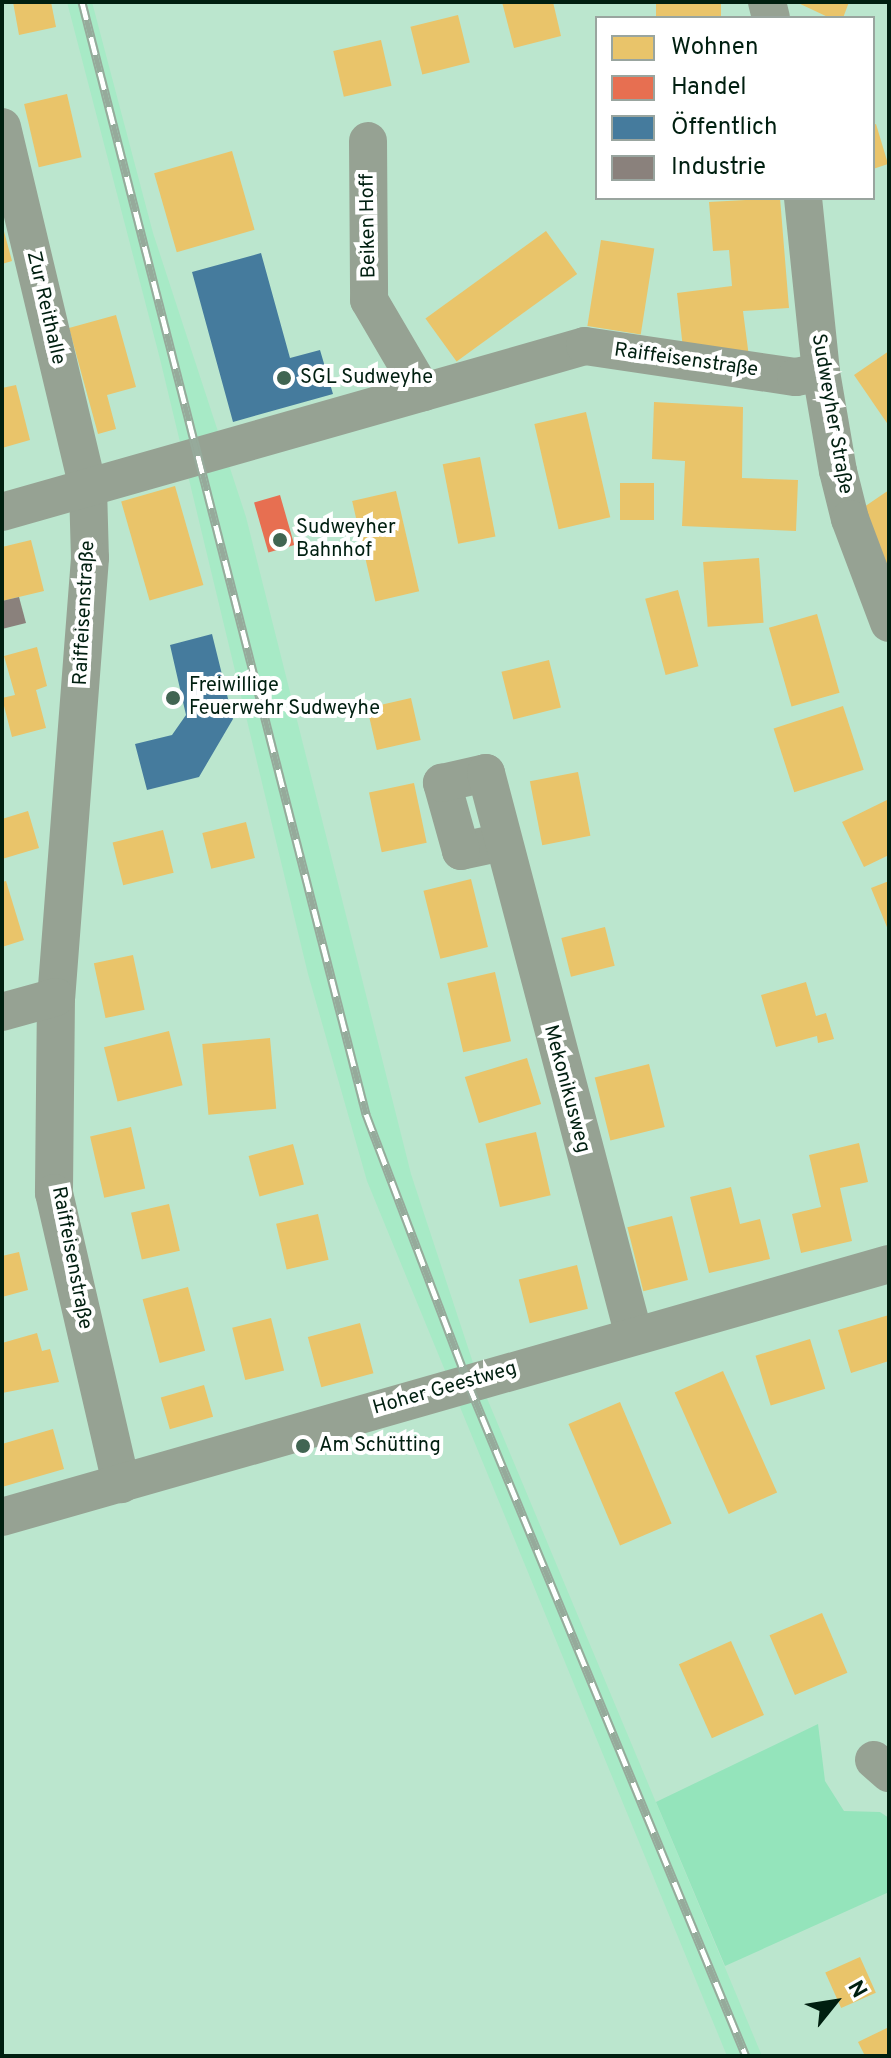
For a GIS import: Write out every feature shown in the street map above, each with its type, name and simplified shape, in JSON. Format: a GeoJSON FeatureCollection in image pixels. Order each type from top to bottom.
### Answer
{"type":"FeatureCollection","features":[{"type":"Feature","properties":{"kind":"street","name":"Zur Reithalle"},"geometry":{"type":"LineString","coordinates":[[2,127],[88,488]]}},
{"type":"Feature","properties":{"kind":"street","name":"Beiken Hoff"},"geometry":{"type":"LineString","coordinates":[[368,141],[369,300],[423,392]]}},
{"type":"Feature","properties":{"kind":"street","name":"Sudweyher Straße"},"geometry":{"type":"LineString","coordinates":[[803,200],[821,372],[850,519],[889,623]]}},
{"type":"Feature","properties":{"kind":"street","name":"Raiffeisenstraße"},"geometry":{"type":"LineString","coordinates":[[121,1484],[54,1193],[56,997],[90,558],[88,488],[585,346],[796,377],[821,372]]}},
{"type":"Feature","properties":{"kind":"street"},"geometry":{"type":"LineString","coordinates":[[2,512],[88,488]]}},
{"type":"Feature","properties":{"kind":"street","name":"Mekonikusweg"},"geometry":{"type":"LineString","coordinates":[[503,842],[634,1336]]}},
{"type":"Feature","properties":{"kind":"street"},"geometry":{"type":"LineString","coordinates":[[2,1012],[56,997]]}},
{"type":"Feature","properties":{"kind":"street","name":"Hoher Geestweg"},"geometry":{"type":"LineString","coordinates":[[2,1517],[889,1264]]}},
{"type":"Feature","properties":{"kind":"shaded area"},"geometry":{"type":"Polygon","coordinates":[[[67,2],[92,2],[153,233],[246,517],[411,1174],[476,1372],[762,2056],[727,2056],[367,1181],[308,974],[160,359],[67,2]]]}},
{"type":"Feature","properties":{"kind":"shaded area"},"geometry":{"type":"Polygon","coordinates":[[[818,1724],[825,1781],[844,1811],[880,1812],[889,1818],[889,1892],[725,1966],[656,1802],[818,1724]]]}},
{"type":"Feature","properties":{"kind":"building: Wohnen"},"geometry":{"type":"Polygon","coordinates":[[[13,2],[51,2],[56,27],[19,35],[13,2]]]}},
{"type":"Feature","properties":{"kind":"building: Wohnen"},"geometry":{"type":"Polygon","coordinates":[[[502,2],[553,2],[561,36],[514,48],[502,2]]]}},
{"type":"Feature","properties":{"kind":"building: Wohnen"},"geometry":{"type":"Polygon","coordinates":[[[656,2],[721,2],[721,16],[656,16],[656,2]]]}},
{"type":"Feature","properties":{"kind":"building: Wohnen"},"geometry":{"type":"Polygon","coordinates":[[[796,2],[849,2],[844,16],[826,16],[796,2]]]}},
{"type":"Feature","properties":{"kind":"building: Wohnen"},"geometry":{"type":"Polygon","coordinates":[[[458,15],[470,63],[422,74],[410,27],[458,15]]]}},
{"type":"Feature","properties":{"kind":"building: Wohnen"},"geometry":{"type":"Polygon","coordinates":[[[381,40],[392,86],[344,97],[333,51],[381,40]]]}},
{"type":"Feature","properties":{"kind":"building: Wohnen"},"geometry":{"type":"Polygon","coordinates":[[[67,94],[82,157],[39,167],[24,104],[67,94]]]}},
{"type":"Feature","properties":{"kind":"building: Wohnen"},"geometry":{"type":"Polygon","coordinates":[[[875,124],[888,164],[875,168],[875,124]]]}},
{"type":"Feature","properties":{"kind":"building: Wohnen"},"geometry":{"type":"Polygon","coordinates":[[[232,151],[255,230],[177,252],[154,173],[232,151]]]}},
{"type":"Feature","properties":{"kind":"building: Wohnen"},"geometry":{"type":"Polygon","coordinates":[[[780,200],[789,308],[743,311],[749,357],[683,349],[677,293],[732,286],[729,250],[713,251],[709,202],[780,200]]]}},
{"type":"Feature","properties":{"kind":"building: Wohnen"},"geometry":{"type":"Polygon","coordinates":[[[2,224],[12,261],[2,264],[2,224]]]}},
{"type":"Feature","properties":{"kind":"building: Wohnen"},"geometry":{"type":"Polygon","coordinates":[[[546,231],[577,274],[457,361],[425,319],[546,231]]]}},
{"type":"Feature","properties":{"kind":"building: Wohnen"},"geometry":{"type":"Polygon","coordinates":[[[601,240],[654,248],[641,334],[587,326],[601,240]]]}},
{"type":"Feature","properties":{"kind":"building: Wohnen"},"geometry":{"type":"Polygon","coordinates":[[[116,315],[136,387],[107,395],[116,429],[98,434],[69,328],[116,315]]]}},
{"type":"Feature","properties":{"kind":"building: Wohnen"},"geometry":{"type":"Polygon","coordinates":[[[889,351],[889,426],[854,375],[889,351]]]}},
{"type":"Feature","properties":{"kind":"building: Wohnen"},"geometry":{"type":"Polygon","coordinates":[[[16,385],[30,440],[2,448],[2,388],[16,385]]]}},
{"type":"Feature","properties":{"kind":"building: Wohnen"},"geometry":{"type":"Polygon","coordinates":[[[654,402],[743,407],[742,478],[798,480],[796,531],[682,526],[685,461],[652,459],[654,402]]]}},
{"type":"Feature","properties":{"kind":"building: Wohnen"},"geometry":{"type":"Polygon","coordinates":[[[586,412],[610,517],[559,529],[534,424],[586,412]]]}},
{"type":"Feature","properties":{"kind":"building: Wohnen"},"geometry":{"type":"Polygon","coordinates":[[[480,457],[495,537],[458,544],[443,464],[480,457]]]}},
{"type":"Feature","properties":{"kind":"building: Wohnen"},"geometry":{"type":"Polygon","coordinates":[[[620,483],[654,483],[654,520],[620,520],[620,483]]]}},
{"type":"Feature","properties":{"kind":"building: Wohnen"},"geometry":{"type":"Polygon","coordinates":[[[175,486],[203,585],[150,600],[121,501],[175,486]]]}},
{"type":"Feature","properties":{"kind":"building: Wohnen"},"geometry":{"type":"Polygon","coordinates":[[[889,490],[889,570],[864,507],[889,490]]]}},
{"type":"Feature","properties":{"kind":"building: Wohnen"},"geometry":{"type":"Polygon","coordinates":[[[396,491],[419,591],[375,601],[352,501],[396,491]]]}},
{"type":"Feature","properties":{"kind":"building: Wohnen"},"geometry":{"type":"Polygon","coordinates":[[[31,540],[44,591],[2,601],[2,547],[31,540]]]}},
{"type":"Feature","properties":{"kind":"building: Wohnen"},"geometry":{"type":"Polygon","coordinates":[[[759,558],[764,623],[708,627],[703,562],[759,558]]]}},
{"type":"Feature","properties":{"kind":"building: Wohnen"},"geometry":{"type":"Polygon","coordinates":[[[678,590],[698,666],[666,675],[645,599],[678,590]]]}},
{"type":"Feature","properties":{"kind":"building: Wohnen"},"geometry":{"type":"Polygon","coordinates":[[[817,614],[840,693],[792,707],[769,628],[817,614]]]}},
{"type":"Feature","properties":{"kind":"building: Wohnen"},"geometry":{"type":"Polygon","coordinates":[[[37,647],[47,686],[36,690],[46,728],[12,737],[2,698],[15,695],[4,656],[37,647]]]}},
{"type":"Feature","properties":{"kind":"building: Wohnen"},"geometry":{"type":"Polygon","coordinates":[[[549,660],[561,708],[513,719],[501,672],[549,660]]]}},
{"type":"Feature","properties":{"kind":"building: Wohnen"},"geometry":{"type":"Polygon","coordinates":[[[411,698],[421,740],[377,750],[367,708],[411,698]]]}},
{"type":"Feature","properties":{"kind":"building: Wohnen"},"geometry":{"type":"Polygon","coordinates":[[[843,706],[864,770],[794,792],[774,729],[843,706]]]}},
{"type":"Feature","properties":{"kind":"building: Wohnen"},"geometry":{"type":"Polygon","coordinates":[[[578,772],[590,836],[542,845],[530,781],[578,772]]]}},
{"type":"Feature","properties":{"kind":"building: Wohnen"},"geometry":{"type":"Polygon","coordinates":[[[414,783],[427,843],[382,852],[369,793],[414,783]]]}},
{"type":"Feature","properties":{"kind":"building: Wohnen"},"geometry":{"type":"Polygon","coordinates":[[[889,799],[889,855],[864,867],[842,822],[889,799]]]}},
{"type":"Feature","properties":{"kind":"building: Wohnen"},"geometry":{"type":"Polygon","coordinates":[[[28,811],[39,848],[2,859],[2,819],[28,811]]]}},
{"type":"Feature","properties":{"kind":"building: Wohnen"},"geometry":{"type":"Polygon","coordinates":[[[246,822],[255,858],[211,869],[202,833],[246,822]]]}},
{"type":"Feature","properties":{"kind":"building: Wohnen"},"geometry":{"type":"Polygon","coordinates":[[[163,830],[174,873],[123,885],[113,843],[163,830]]]}},
{"type":"Feature","properties":{"kind":"building: Wohnen"},"geometry":{"type":"Polygon","coordinates":[[[471,879],[488,947],[440,959],[423,891],[471,879]]]}},
{"type":"Feature","properties":{"kind":"building: Wohnen"},"geometry":{"type":"Polygon","coordinates":[[[6,881],[24,940],[2,947],[2,882],[6,881]]]}},
{"type":"Feature","properties":{"kind":"building: Wohnen"},"geometry":{"type":"Polygon","coordinates":[[[889,881],[889,932],[871,888],[889,881]]]}},
{"type":"Feature","properties":{"kind":"building: Wohnen"},"geometry":{"type":"Polygon","coordinates":[[[605,927],[615,966],[571,977],[561,938],[605,927]]]}},
{"type":"Feature","properties":{"kind":"building: Wohnen"},"geometry":{"type":"Polygon","coordinates":[[[133,955],[145,1010],[106,1018],[94,963],[133,955]]]}},
{"type":"Feature","properties":{"kind":"building: Wohnen"},"geometry":{"type":"Polygon","coordinates":[[[495,972],[511,1041],[463,1052],[447,983],[495,972]]]}},
{"type":"Feature","properties":{"kind":"building: Wohnen"},"geometry":{"type":"Polygon","coordinates":[[[806,982],[816,1016],[826,1013],[834,1039],[818,1043],[817,1036],[776,1047],[761,995],[806,982]]]}},
{"type":"Feature","properties":{"kind":"building: Wohnen"},"geometry":{"type":"Polygon","coordinates":[[[169,1031],[183,1085],[118,1102],[104,1047],[169,1031]]]}},
{"type":"Feature","properties":{"kind":"building: Wohnen"},"geometry":{"type":"Polygon","coordinates":[[[270,1038],[276,1109],[208,1115],[202,1044],[270,1038]]]}},
{"type":"Feature","properties":{"kind":"building: Wohnen"},"geometry":{"type":"Polygon","coordinates":[[[527,1058],[541,1104],[479,1123],[465,1077],[527,1058]]]}},
{"type":"Feature","properties":{"kind":"building: Wohnen"},"geometry":{"type":"Polygon","coordinates":[[[649,1064],[665,1127],[610,1141],[595,1078],[649,1064]]]}},
{"type":"Feature","properties":{"kind":"building: Wohnen"},"geometry":{"type":"Polygon","coordinates":[[[131,1127],[145,1188],[104,1198],[90,1136],[131,1127]]]}},
{"type":"Feature","properties":{"kind":"building: Wohnen"},"geometry":{"type":"Polygon","coordinates":[[[536,1132],[551,1195],[500,1207],[485,1144],[536,1132]]]}},
{"type":"Feature","properties":{"kind":"building: Wohnen"},"geometry":{"type":"Polygon","coordinates":[[[859,1143],[868,1182],[840,1188],[852,1241],[801,1253],[792,1214],[821,1207],[809,1155],[859,1143]]]}},
{"type":"Feature","properties":{"kind":"building: Wohnen"},"geometry":{"type":"Polygon","coordinates":[[[293,1144],[304,1185],[259,1196],[249,1156],[293,1144]]]}},
{"type":"Feature","properties":{"kind":"building: Wohnen"},"geometry":{"type":"Polygon","coordinates":[[[731,1187],[740,1224],[760,1219],[770,1259],[709,1273],[690,1197],[731,1187]]]}},
{"type":"Feature","properties":{"kind":"building: Wohnen"},"geometry":{"type":"Polygon","coordinates":[[[169,1204],[180,1251],[142,1260],[131,1213],[169,1204]]]}},
{"type":"Feature","properties":{"kind":"building: Wohnen"},"geometry":{"type":"Polygon","coordinates":[[[318,1214],[329,1260],[287,1269],[276,1224],[318,1214]]]}},
{"type":"Feature","properties":{"kind":"building: Wohnen"},"geometry":{"type":"Polygon","coordinates":[[[672,1216],[688,1280],[643,1291],[627,1227],[672,1216]]]}},
{"type":"Feature","properties":{"kind":"building: Wohnen"},"geometry":{"type":"Polygon","coordinates":[[[19,1252],[28,1290],[2,1297],[2,1256],[19,1252]]]}},
{"type":"Feature","properties":{"kind":"building: Wohnen"},"geometry":{"type":"Polygon","coordinates":[[[577,1265],[588,1309],[530,1323],[519,1280],[577,1265]]]}},
{"type":"Feature","properties":{"kind":"building: Wohnen"},"geometry":{"type":"Polygon","coordinates":[[[188,1287],[205,1351],[160,1363],[143,1299],[188,1287]]]}},
{"type":"Feature","properties":{"kind":"building: Wohnen"},"geometry":{"type":"Polygon","coordinates":[[[889,1315],[889,1361],[851,1373],[838,1330],[889,1315]]]}},
{"type":"Feature","properties":{"kind":"building: Wohnen"},"geometry":{"type":"Polygon","coordinates":[[[271,1318],[284,1370],[245,1380],[232,1328],[271,1318]]]}},
{"type":"Feature","properties":{"kind":"building: Wohnen"},"geometry":{"type":"Polygon","coordinates":[[[360,1323],[373,1373],[321,1387],[308,1337],[360,1323]]]}},
{"type":"Feature","properties":{"kind":"building: Wohnen"},"geometry":{"type":"Polygon","coordinates":[[[37,1333],[42,1351],[50,1349],[59,1382],[2,1393],[2,1343],[37,1333]]]}},
{"type":"Feature","properties":{"kind":"building: Wohnen"},"geometry":{"type":"Polygon","coordinates":[[[810,1339],[825,1389],[771,1405],[755,1356],[810,1339]]]}},
{"type":"Feature","properties":{"kind":"building: Wohnen"},"geometry":{"type":"Polygon","coordinates":[[[723,1371],[777,1493],[729,1514],[675,1393],[723,1371]]]}},
{"type":"Feature","properties":{"kind":"building: Wohnen"},"geometry":{"type":"Polygon","coordinates":[[[204,1385],[213,1417],[170,1429],[161,1397],[204,1385]]]}},
{"type":"Feature","properties":{"kind":"building: Wohnen"},"geometry":{"type":"Polygon","coordinates":[[[620,1402],[672,1524],[620,1545],[568,1424],[620,1402]]]}},
{"type":"Feature","properties":{"kind":"building: Wohnen"},"geometry":{"type":"Polygon","coordinates":[[[53,1429],[64,1469],[2,1487],[2,1444],[53,1429]]]}},
{"type":"Feature","properties":{"kind":"building: Wohnen"},"geometry":{"type":"Polygon","coordinates":[[[822,1613],[847,1673],[795,1695],[770,1635],[822,1613]]]}},
{"type":"Feature","properties":{"kind":"building: Wohnen"},"geometry":{"type":"Polygon","coordinates":[[[731,1641],[764,1715],[712,1738],[679,1664],[731,1641]]]}},
{"type":"Feature","properties":{"kind":"building: Wohnen"},"geometry":{"type":"Polygon","coordinates":[[[860,1957],[876,1993],[841,2008],[825,1972],[860,1957]]]}},
{"type":"Feature","properties":{"kind":"building: Wohnen"},"geometry":{"type":"Polygon","coordinates":[[[889,2027],[889,2056],[865,2056],[858,2042],[889,2027]]]}},
{"type":"Feature","properties":{"kind":"building: Handel"},"geometry":{"type":"Polygon","coordinates":[[[280,495],[294,545],[268,552],[254,502],[280,495]]]}},
{"type":"Feature","properties":{"kind":"building: Öffentlich"},"geometry":{"type":"Polygon","coordinates":[[[261,253],[290,358],[320,350],[333,394],[233,422],[192,272],[261,253]]]}},
{"type":"Feature","properties":{"kind":"building: Öffentlich"},"geometry":{"type":"Polygon","coordinates":[[[212,634],[233,719],[199,777],[147,790],[135,744],[172,735],[186,715],[170,645],[212,634]]]}},
{"type":"Feature","properties":{"kind":"building: Industrie"},"geometry":{"type":"Polygon","coordinates":[[[19,597],[26,623],[2,629],[2,601],[19,597]]]}},
{"type":"Feature","properties":{"kind":"railway"},"geometry":{"type":"LineString","coordinates":[[82,2],[366,1114],[468,1383],[746,2056]]}},
{"type":"Feature","properties":{"kind":"place","name":"SGL Sudweyhe"},"geometry":{"type":"Point","coordinates":[284,378]}},
{"type":"Feature","properties":{"kind":"place","name":"Sudweyher Bahnhof"},"geometry":{"type":"Point","coordinates":[280,540]}},
{"type":"Feature","properties":{"kind":"place","name":"Freiwillige Feuerwehr Sudweyhe"},"geometry":{"type":"Point","coordinates":[173,698]}},
{"type":"Feature","properties":{"kind":"place","name":"Am Schütting"},"geometry":{"type":"Point","coordinates":[303,1446]}}]}
